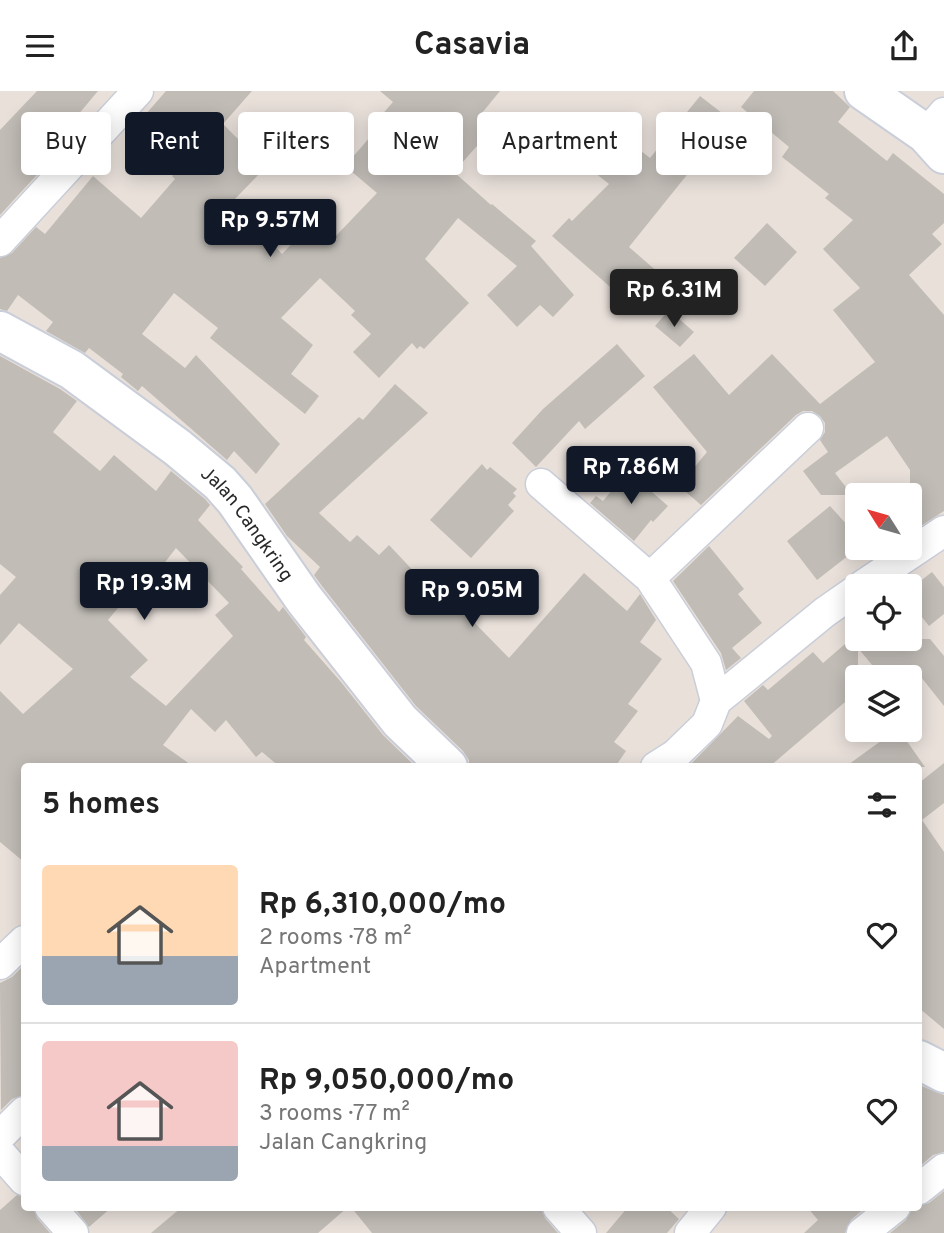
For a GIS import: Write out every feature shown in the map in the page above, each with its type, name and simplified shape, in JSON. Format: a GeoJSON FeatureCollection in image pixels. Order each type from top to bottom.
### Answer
{"type":"FeatureCollection","features":[{"type":"Feature","properties":{"kind":"street"},"geometry":{"type":"LineString","coordinates":[[0,241],[138,91]]}},
{"type":"Feature","properties":{"kind":"street"},"geometry":{"type":"LineString","coordinates":[[864,91],[938,134]]}},
{"type":"Feature","properties":{"kind":"street","name":"Jalan Cangkring"},"geometry":{"type":"LineString","coordinates":[[0,331],[72,370],[178,448],[220,483],[235,500],[304,599],[401,721],[445,763]]}},
{"type":"Feature","properties":{"kind":"street"},"geometry":{"type":"LineString","coordinates":[[650,578],[808,428]]}},
{"type":"Feature","properties":{"kind":"street"},"geometry":{"type":"LineString","coordinates":[[541,484],[650,578],[706,663],[716,701]]}},
{"type":"Feature","properties":{"kind":"street"},"geometry":{"type":"LineString","coordinates":[[881,574],[944,531]]}},
{"type":"Feature","properties":{"kind":"street"},"geometry":{"type":"LineString","coordinates":[[662,763],[675,755],[706,724],[716,701],[845,598]]}},
{"type":"Feature","properties":{"kind":"street"},"geometry":{"type":"LineString","coordinates":[[0,964],[21,944]]}},
{"type":"Feature","properties":{"kind":"street"},"geometry":{"type":"LineString","coordinates":[[922,1062],[944,1073]]}},
{"type":"Feature","properties":{"kind":"street"},"geometry":{"type":"LineString","coordinates":[[0,1136],[21,1115]]}},
{"type":"Feature","properties":{"kind":"street"},"geometry":{"type":"LineString","coordinates":[[0,1153],[21,1177]]}},
{"type":"Feature","properties":{"kind":"street"},"geometry":{"type":"LineString","coordinates":[[922,1187],[944,1169]]}},
{"type":"Feature","properties":{"kind":"street"},"geometry":{"type":"LineString","coordinates":[[54,1211],[73,1233]]}},
{"type":"Feature","properties":{"kind":"street"},"geometry":{"type":"LineString","coordinates":[[562,1211],[581,1233]]}},
{"type":"Feature","properties":{"kind":"street"},"geometry":{"type":"LineString","coordinates":[[690,1233],[708,1211]]}},
{"type":"Feature","properties":{"kind":"street"},"geometry":{"type":"LineString","coordinates":[[862,1233],[890,1211]]}},
{"type":"Feature","properties":{"kind":"building"},"geometry":{"type":"Polygon","coordinates":[[[37,91],[98,91],[80,112],[21,112],[21,175],[37,175],[0,215],[0,130],[37,91]]]}},
{"type":"Feature","properties":{"kind":"building"},"geometry":{"type":"Polygon","coordinates":[[[166,91],[252,91],[224,123],[224,112],[148,112],[166,91]]]}},
{"type":"Feature","properties":{"kind":"building"},"geometry":{"type":"Polygon","coordinates":[[[380,91],[500,91],[483,112],[477,112],[477,146],[463,162],[463,112],[384,112],[393,102],[380,91]]]}},
{"type":"Feature","properties":{"kind":"building"},"geometry":{"type":"Polygon","coordinates":[[[754,91],[833,91],[850,107],[838,122],[887,161],[893,153],[944,194],[944,223],[932,234],[942,244],[909,275],[944,315],[944,511],[922,525],[922,483],[910,483],[910,470],[887,436],[835,473],[845,486],[845,495],[821,495],[803,471],[828,452],[820,440],[825,432],[825,423],[812,411],[803,411],[796,415],[701,505],[679,486],[707,452],[653,387],[694,354],[729,395],[772,354],[820,404],[875,362],[833,310],[860,288],[823,249],[853,220],[825,198],[829,194],[782,157],[789,147],[772,133],[772,112],[747,112],[741,107],[754,91]]]}},
{"type":"Feature","properties":{"kind":"building"},"geometry":{"type":"Polygon","coordinates":[[[700,96],[721,112],[687,112],[700,96]]]}},
{"type":"Feature","properties":{"kind":"building"},"geometry":{"type":"Polygon","coordinates":[[[224,125],[238,139],[238,175],[258,175],[233,201],[282,254],[312,223],[331,241],[377,193],[354,174],[354,156],[368,139],[368,175],[457,175],[536,241],[531,246],[574,295],[553,317],[540,305],[517,327],[487,295],[517,266],[458,218],[425,259],[469,303],[424,349],[420,346],[417,349],[412,343],[379,378],[353,352],[371,334],[351,315],[355,311],[320,278],[281,318],[313,345],[291,374],[319,396],[305,414],[210,338],[218,328],[174,293],[142,334],[185,368],[196,355],[280,444],[256,474],[234,451],[227,460],[142,386],[138,391],[121,377],[123,374],[89,348],[85,353],[46,331],[53,322],[18,295],[7,311],[0,309],[0,258],[12,253],[36,227],[45,234],[93,176],[141,218],[175,179],[172,176],[224,175],[224,125]]]}},
{"type":"Feature","properties":{"kind":"building"},"geometry":{"type":"Polygon","coordinates":[[[656,151],[656,175],[687,175],[629,247],[660,274],[639,298],[623,283],[616,292],[552,236],[569,218],[572,221],[609,184],[598,175],[642,175],[642,152],[650,158],[656,151]]]}},
{"type":"Feature","properties":{"kind":"building"},"geometry":{"type":"Polygon","coordinates":[[[767,223],[797,252],[765,286],[734,258],[767,223]]]}},
{"type":"Feature","properties":{"kind":"building"},"geometry":{"type":"Polygon","coordinates":[[[669,310],[694,332],[680,347],[655,326],[669,310]]]}},
{"type":"Feature","properties":{"kind":"building"},"geometry":{"type":"Polygon","coordinates":[[[617,344],[645,376],[585,429],[579,421],[536,467],[512,443],[543,409],[617,344]]]}},
{"type":"Feature","properties":{"kind":"building"},"geometry":{"type":"Polygon","coordinates":[[[0,356],[77,401],[53,432],[100,471],[114,455],[156,491],[171,471],[205,499],[210,505],[198,520],[243,567],[241,569],[279,612],[283,607],[306,637],[304,640],[383,735],[412,763],[275,763],[262,752],[256,757],[226,720],[215,732],[191,709],[163,745],[188,763],[21,763],[21,860],[0,842],[0,691],[23,714],[73,669],[19,623],[0,645],[0,595],[16,577],[0,564],[0,356]],[[176,548],[156,574],[150,569],[108,620],[148,660],[130,677],[166,706],[233,636],[215,615],[229,603],[176,548]]]}},
{"type":"Feature","properties":{"kind":"building"},"geometry":{"type":"Polygon","coordinates":[[[395,384],[428,413],[319,513],[350,542],[357,535],[379,555],[389,545],[438,597],[461,577],[478,597],[462,610],[509,658],[584,573],[627,611],[640,594],[656,620],[640,642],[662,659],[628,704],[638,711],[614,742],[626,751],[618,763],[469,763],[463,751],[416,706],[322,586],[314,575],[320,567],[287,536],[265,504],[359,417],[363,420],[395,384]]]}},
{"type":"Feature","properties":{"kind":"building"},"geometry":{"type":"Polygon","coordinates":[[[482,464],[487,470],[490,467],[517,489],[513,493],[516,496],[508,505],[514,511],[471,558],[430,520],[482,464]]]}},
{"type":"Feature","properties":{"kind":"building"},"geometry":{"type":"Polygon","coordinates":[[[628,471],[668,506],[653,522],[651,520],[634,541],[590,503],[596,496],[603,501],[628,471]]]}},
{"type":"Feature","properties":{"kind":"building"},"geometry":{"type":"Polygon","coordinates":[[[830,506],[845,523],[845,558],[817,580],[787,541],[830,506]]]}},
{"type":"Feature","properties":{"kind":"building"},"geometry":{"type":"Polygon","coordinates":[[[709,546],[744,589],[738,594],[762,623],[732,648],[741,658],[726,670],[721,653],[673,581],[709,546]]]}},
{"type":"Feature","properties":{"kind":"building"},"geometry":{"type":"Polygon","coordinates":[[[932,572],[944,587],[944,614],[929,626],[922,617],[922,580],[932,572]]]}},
{"type":"Feature","properties":{"kind":"building"},"geometry":{"type":"Polygon","coordinates":[[[922,639],[930,639],[944,656],[944,706],[922,678],[922,665],[872,665],[860,651],[922,651],[922,639]]]}},
{"type":"Feature","properties":{"kind":"building"},"geometry":{"type":"Polygon","coordinates":[[[845,644],[845,651],[858,651],[858,665],[845,665],[845,702],[774,763],[692,763],[738,716],[769,739],[772,736],[744,701],[763,685],[768,690],[813,652],[823,663],[845,644]]]}},
{"type":"Feature","properties":{"kind":"building"},"geometry":{"type":"Polygon","coordinates":[[[879,742],[907,742],[925,767],[922,767],[922,763],[851,763],[879,742]]]}},
{"type":"Feature","properties":{"kind":"building"},"geometry":{"type":"Polygon","coordinates":[[[944,763],[944,803],[922,820],[922,781],[944,763]]]}},
{"type":"Feature","properties":{"kind":"building"},"geometry":{"type":"Polygon","coordinates":[[[922,820],[944,852],[944,1029],[922,1011],[922,820]]]}},
{"type":"Feature","properties":{"kind":"building"},"geometry":{"type":"Polygon","coordinates":[[[21,968],[21,1096],[12,1099],[1,1110],[0,983],[21,968]]]}},
{"type":"Feature","properties":{"kind":"building"},"geometry":{"type":"Polygon","coordinates":[[[922,1086],[944,1095],[944,1152],[933,1155],[922,1164],[922,1086]]]}},
{"type":"Feature","properties":{"kind":"building"},"geometry":{"type":"Polygon","coordinates":[[[944,1191],[944,1233],[890,1233],[906,1220],[910,1211],[922,1211],[922,1205],[929,1203],[944,1191]]]}},
{"type":"Feature","properties":{"kind":"building"},"geometry":{"type":"Polygon","coordinates":[[[17,1195],[21,1196],[21,1211],[34,1211],[50,1233],[0,1233],[0,1210],[17,1195]]]}},
{"type":"Feature","properties":{"kind":"building"},"geometry":{"type":"Polygon","coordinates":[[[77,1211],[107,1211],[89,1227],[77,1211]]]}},
{"type":"Feature","properties":{"kind":"building"},"geometry":{"type":"Polygon","coordinates":[[[177,1211],[343,1211],[318,1233],[151,1233],[177,1211]]]}},
{"type":"Feature","properties":{"kind":"building"},"geometry":{"type":"Polygon","coordinates":[[[354,1211],[542,1211],[558,1233],[372,1233],[354,1211]]]}},
{"type":"Feature","properties":{"kind":"building"},"geometry":{"type":"Polygon","coordinates":[[[625,1211],[670,1211],[679,1219],[667,1233],[606,1233],[625,1211]]]}},
{"type":"Feature","properties":{"kind":"building"},"geometry":{"type":"Polygon","coordinates":[[[810,1211],[861,1211],[851,1220],[845,1233],[804,1233],[818,1220],[810,1211]]]}}]}
